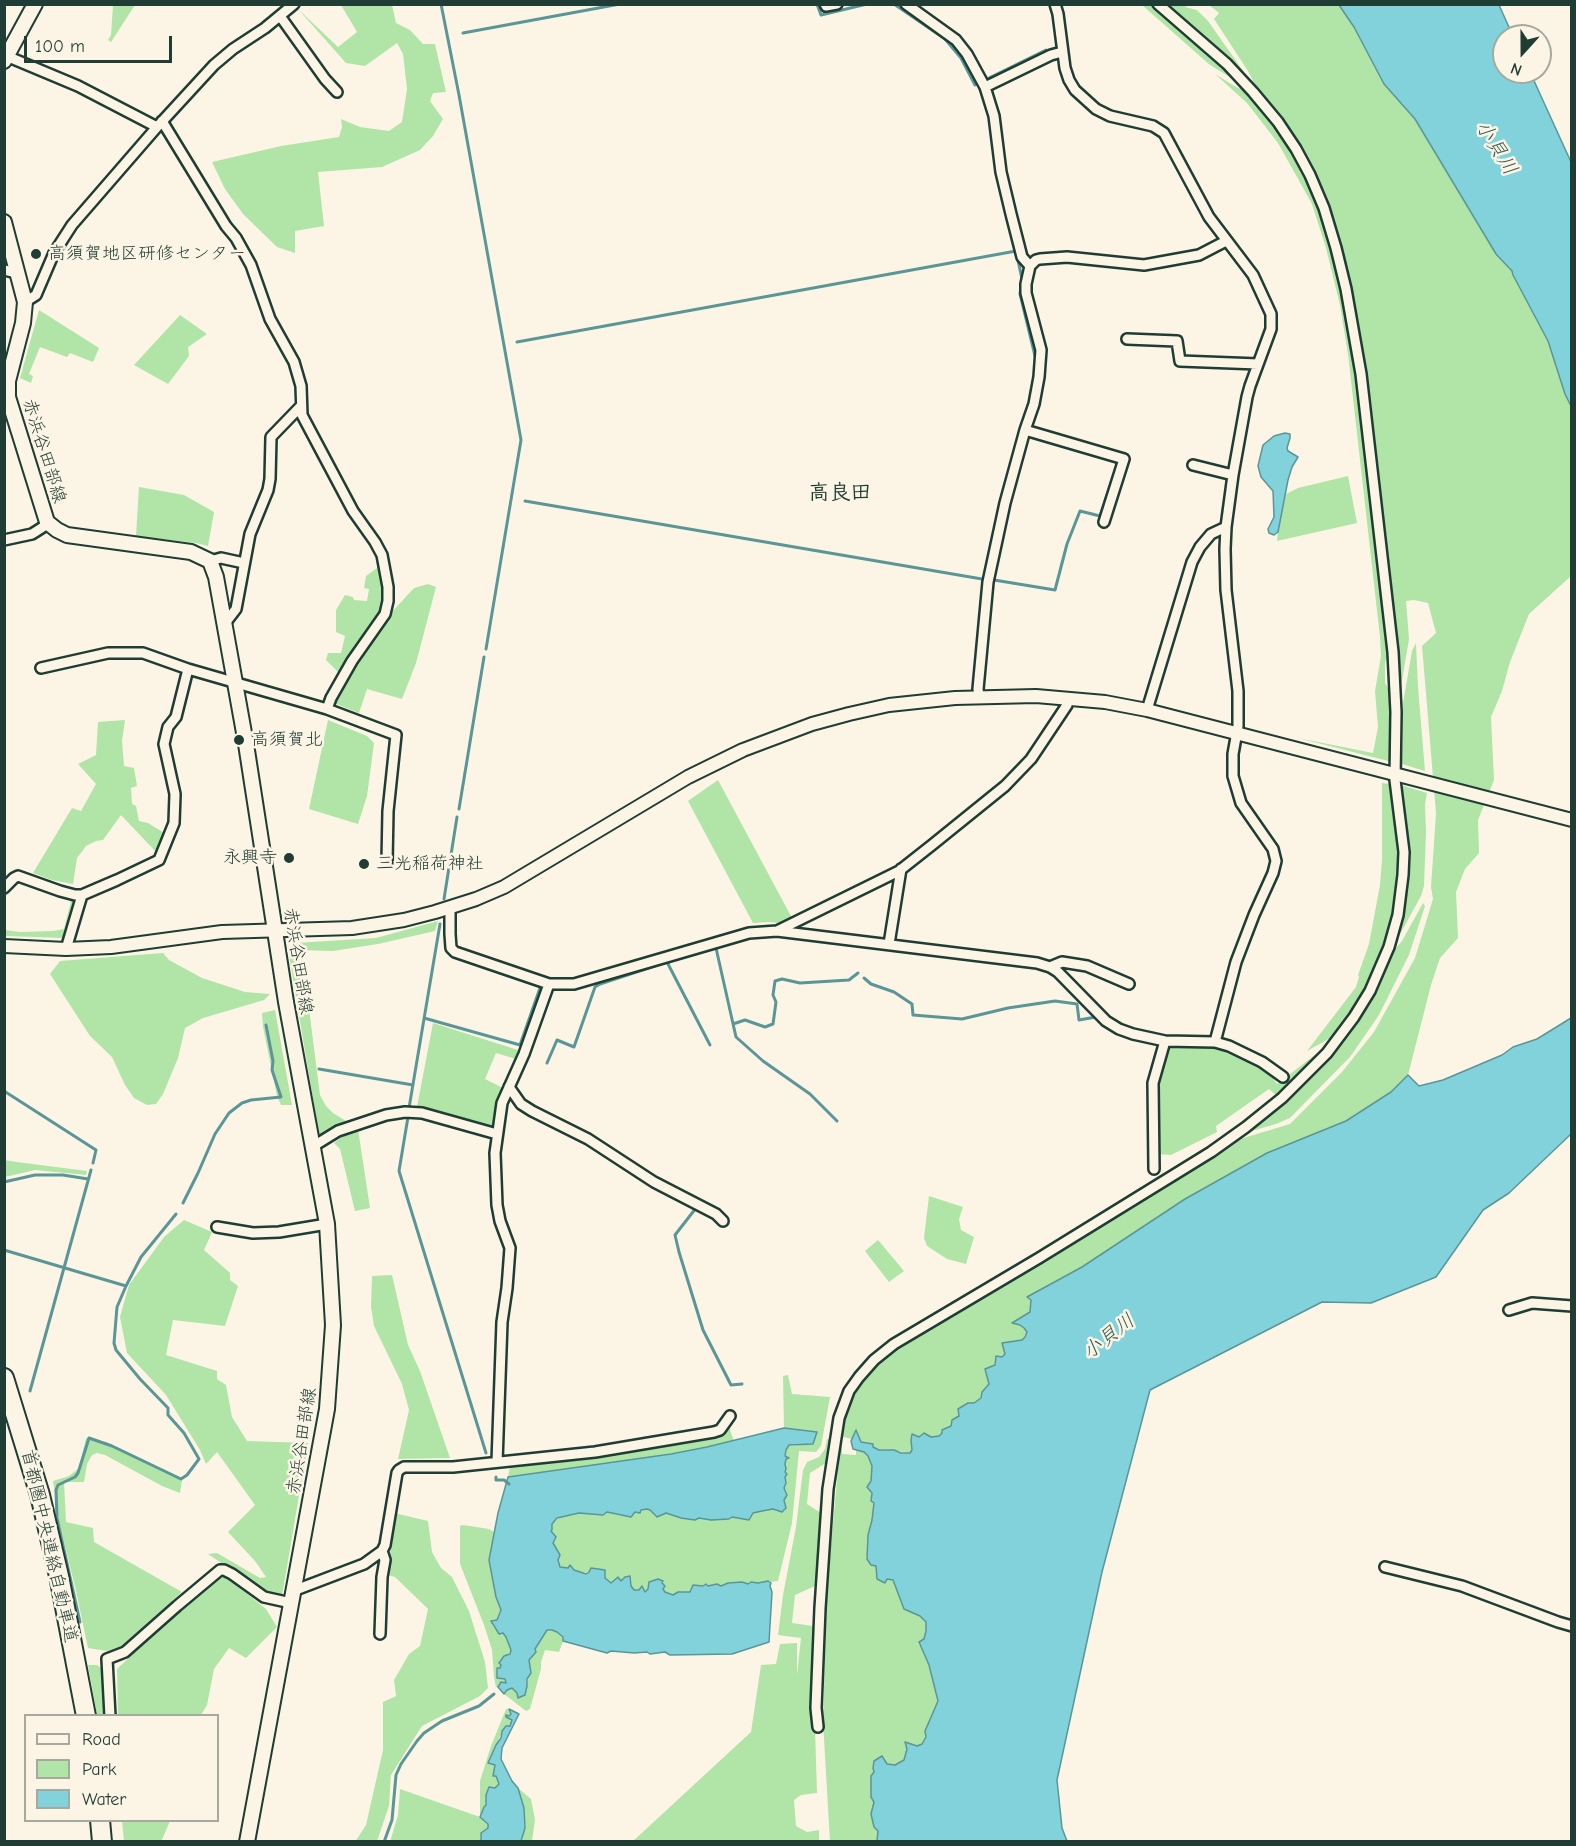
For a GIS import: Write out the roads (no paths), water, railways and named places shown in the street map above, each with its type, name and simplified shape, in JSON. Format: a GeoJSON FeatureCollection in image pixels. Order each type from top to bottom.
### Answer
{"type":"FeatureCollection","features":[{"type":"Feature","properties":{"kind":"highway","name":"首都圏中央連絡自動車道"},"geometry":{"type":"LineString","coordinates":[[4,1378],[40,1495],[59,1576],[86,1714]]}},
{"type":"Feature","properties":{"kind":"highway"},"geometry":{"type":"LineString","coordinates":[[100,1822],[102,1842]]}},
{"type":"Feature","properties":{"kind":"main road"},"geometry":{"type":"LineString","coordinates":[[5,57],[35,4]]}},
{"type":"Feature","properties":{"kind":"main road","name":"赤浜谷田部線"},"geometry":{"type":"LineString","coordinates":[[5,228],[11,271],[25,302],[23,323],[6,397],[47,522],[67,535],[191,552],[210,561],[216,577],[226,622],[274,930],[327,1224],[333,1300],[331,1369],[327,1408],[248,1842]]}},
{"type":"Feature","properties":{"kind":"street"},"geometry":{"type":"LineString","coordinates":[[25,302],[36,295],[54,253],[72,225],[159,124],[214,65],[294,4]]}},
{"type":"Feature","properties":{"kind":"street"},"geometry":{"type":"LineString","coordinates":[[825,4],[826,6],[837,4]]}},
{"type":"Feature","properties":{"kind":"street"},"geometry":{"type":"LineString","coordinates":[[906,4],[956,40],[967,54],[985,87],[994,116],[1001,172],[1011,214],[1022,257],[1030,266]]}},
{"type":"Feature","properties":{"kind":"street"},"geometry":{"type":"LineString","coordinates":[[1055,4],[1065,68],[1072,85],[1083,99],[1096,109],[1110,116],[1153,126],[1164,133],[1209,217],[1253,276],[1271,314],[1271,329],[1250,386],[1233,475],[1226,527],[1226,590],[1238,691],[1232,765],[1235,786],[1246,813],[1273,849],[1276,861],[1236,962],[1215,1042]]}},
{"type":"Feature","properties":{"kind":"street"},"geometry":{"type":"LineString","coordinates":[[818,1727],[816,1708],[820,1608],[828,1489],[839,1418],[849,1391],[874,1360],[894,1344],[1040,1258],[1211,1152],[1282,1098],[1343,1035],[1370,991],[1389,947],[1398,915],[1404,852],[1393,652],[1361,374],[1346,289],[1324,208],[1296,149],[1278,122],[1253,92],[1220,58],[1158,4]]}},
{"type":"Feature","properties":{"kind":"street"},"geometry":{"type":"LineString","coordinates":[[280,16],[336,92]]}},
{"type":"Feature","properties":{"kind":"street"},"geometry":{"type":"LineString","coordinates":[[985,87],[1051,55],[1062,52]]}},
{"type":"Feature","properties":{"kind":"street"},"geometry":{"type":"LineString","coordinates":[[5,57],[78,86],[159,124],[236,238],[250,265],[270,319],[294,362],[301,386],[302,415],[353,511],[382,555],[388,587],[385,614],[352,662],[327,709]]}},
{"type":"Feature","properties":{"kind":"street"},"geometry":{"type":"LineString","coordinates":[[979,696],[988,582],[1024,430],[1035,404],[1041,358],[1026,293],[1030,266],[1040,258],[1068,257],[1144,265],[1199,255],[1226,241]]}},
{"type":"Feature","properties":{"kind":"street"},"geometry":{"type":"LineString","coordinates":[[1127,339],[1177,341],[1180,361],[1258,364]]}},
{"type":"Feature","properties":{"kind":"street"},"geometry":{"type":"LineString","coordinates":[[226,622],[236,609],[250,534],[268,490],[271,437],[301,406]]}},
{"type":"Feature","properties":{"kind":"street"},"geometry":{"type":"LineString","coordinates":[[1024,430],[1124,459],[1104,522]]}},
{"type":"Feature","properties":{"kind":"street"},"geometry":{"type":"LineString","coordinates":[[1193,465],[1233,475]]}},
{"type":"Feature","properties":{"kind":"street"},"geometry":{"type":"LineString","coordinates":[[4,540],[32,534],[47,522]]}},
{"type":"Feature","properties":{"kind":"street"},"geometry":{"type":"LineString","coordinates":[[1147,710],[1192,562],[1200,547],[1211,534],[1226,527]]}},
{"type":"Feature","properties":{"kind":"street"},"geometry":{"type":"LineString","coordinates":[[210,561],[221,558],[244,563]]}},
{"type":"Feature","properties":{"kind":"street"},"geometry":{"type":"LineString","coordinates":[[41,668],[100,654],[143,653],[188,669],[327,709],[396,735],[388,811],[387,862]]}},
{"type":"Feature","properties":{"kind":"street"},"geometry":{"type":"LineString","coordinates":[[4,888],[18,876],[60,891],[75,895],[82,894],[159,860],[174,823],[175,794],[164,744],[168,727],[176,717],[188,669]]}},
{"type":"Feature","properties":{"kind":"street"},"geometry":{"type":"LineString","coordinates":[[4,946],[66,949],[111,946],[222,932],[333,929],[404,920],[450,908],[504,887],[688,777],[743,750],[812,724],[849,714],[889,705],[979,696],[1069,698],[1147,710],[1572,820]]}},
{"type":"Feature","properties":{"kind":"street"},"geometry":{"type":"LineString","coordinates":[[777,931],[901,869],[1005,786],[1030,759],[1067,705],[1069,698]]}},
{"type":"Feature","properties":{"kind":"street"},"geometry":{"type":"LineString","coordinates":[[889,944],[901,869]]}},
{"type":"Feature","properties":{"kind":"street"},"geometry":{"type":"LineString","coordinates":[[66,949],[82,894]]}},
{"type":"Feature","properties":{"kind":"street"},"geometry":{"type":"LineString","coordinates":[[450,908],[451,948],[455,952],[549,984],[574,984],[749,933],[777,931],[1037,963],[1050,967],[1068,980],[1113,1026],[1133,1034],[1166,1041],[1215,1042],[1229,1046],[1262,1062],[1283,1077]]}},
{"type":"Feature","properties":{"kind":"street"},"geometry":{"type":"LineString","coordinates":[[1050,967],[1062,962],[1087,966],[1129,984]]}},
{"type":"Feature","properties":{"kind":"street"},"geometry":{"type":"LineString","coordinates":[[497,1462],[502,1322],[510,1248],[497,1205],[495,1153],[497,1134],[502,1103],[524,1054],[549,984]]}},
{"type":"Feature","properties":{"kind":"street"},"geometry":{"type":"LineString","coordinates":[[1154,1169],[1152,1083],[1166,1041]]}},
{"type":"Feature","properties":{"kind":"street"},"geometry":{"type":"LineString","coordinates":[[509,1088],[521,1104],[532,1111],[588,1139],[654,1182],[716,1214],[723,1221]]}},
{"type":"Feature","properties":{"kind":"street"},"geometry":{"type":"LineString","coordinates":[[312,1147],[338,1131],[386,1115],[405,1112],[422,1113],[497,1134]]}},
{"type":"Feature","properties":{"kind":"street"},"geometry":{"type":"LineString","coordinates":[[217,1227],[253,1233],[279,1232],[327,1224]]}},
{"type":"Feature","properties":{"kind":"street"},"geometry":{"type":"LineString","coordinates":[[1509,1310],[1532,1303],[1572,1306]]}},
{"type":"Feature","properties":{"kind":"street"},"geometry":{"type":"LineString","coordinates":[[110,1714],[108,1659],[125,1652],[220,1570],[224,1569],[264,1597],[292,1597],[364,1564],[382,1551],[385,1545],[393,1489],[399,1470],[404,1467],[453,1467],[595,1452],[720,1430],[730,1416]]}},
{"type":"Feature","properties":{"kind":"street"},"geometry":{"type":"LineString","coordinates":[[381,1634],[382,1576],[385,1560],[382,1551]]}},
{"type":"Feature","properties":{"kind":"street"},"geometry":{"type":"LineString","coordinates":[[1385,1567],[1462,1586],[1572,1626]]}},
{"type":"Feature","properties":{"kind":"water","name":"小貝川"},"geometry":{"type":"Polygon","coordinates":[[[1339,5],[1499,5],[1508,24],[1492,24],[1492,84],[1535,84],[1571,162],[1571,406],[1548,341],[1512,271],[1496,254],[1415,119],[1384,84],[1354,27],[1339,5]]]}},
{"type":"Feature","properties":{"kind":"water"},"geometry":{"type":"Polygon","coordinates":[[[1290,434],[1288,451],[1298,457],[1288,480],[1278,532],[1274,535],[1269,533],[1268,529],[1274,517],[1273,491],[1261,477],[1258,466],[1263,445],[1274,436],[1290,434]]]}},
{"type":"Feature","properties":{"kind":"water","name":"小貝川"},"geometry":{"type":"Polygon","coordinates":[[[1571,1018],[1571,1134],[1509,1193],[1483,1210],[1436,1277],[1371,1303],[1322,1302],[1150,1390],[1102,1572],[1057,1780],[1062,1828],[1067,1841],[877,1841],[878,1831],[874,1827],[871,1814],[874,1802],[871,1797],[871,1776],[874,1772],[874,1761],[882,1756],[887,1764],[895,1765],[904,1760],[907,1749],[905,1742],[917,1746],[922,1744],[938,1701],[929,1665],[919,1642],[924,1639],[926,1622],[920,1616],[904,1609],[893,1580],[887,1579],[885,1583],[877,1579],[876,1566],[871,1565],[867,1559],[868,1535],[874,1503],[871,1501],[872,1493],[867,1487],[871,1481],[872,1466],[864,1452],[853,1449],[851,1441],[856,1430],[861,1442],[873,1444],[873,1447],[879,1450],[910,1453],[912,1434],[919,1437],[924,1433],[931,1437],[939,1436],[942,1430],[951,1426],[952,1420],[959,1416],[958,1409],[981,1398],[982,1392],[989,1384],[985,1369],[995,1365],[996,1356],[1002,1357],[1005,1354],[1002,1343],[1022,1340],[1025,1337],[1027,1332],[1024,1328],[1012,1323],[1030,1312],[1031,1300],[1027,1297],[1082,1267],[1185,1199],[1267,1153],[1346,1121],[1391,1092],[1408,1075],[1419,1086],[1443,1080],[1502,1055],[1513,1047],[1537,1039],[1571,1018]]]}},
{"type":"Feature","properties":{"kind":"water"},"geometry":{"type":"Polygon","coordinates":[[[784,1428],[817,1432],[813,1444],[789,1445],[786,1450],[785,1456],[789,1458],[786,1459],[785,1464],[787,1474],[784,1488],[787,1495],[784,1500],[786,1508],[782,1512],[773,1509],[753,1513],[749,1520],[732,1517],[695,1520],[666,1513],[657,1517],[647,1509],[641,1510],[640,1513],[635,1512],[631,1517],[607,1512],[603,1515],[579,1513],[557,1518],[552,1524],[551,1531],[556,1537],[553,1543],[560,1555],[558,1560],[560,1567],[568,1568],[570,1565],[574,1570],[586,1574],[591,1568],[605,1570],[605,1578],[611,1583],[618,1577],[621,1581],[630,1576],[634,1590],[639,1590],[642,1586],[645,1592],[649,1582],[658,1579],[663,1581],[665,1592],[673,1595],[678,1592],[690,1592],[693,1585],[717,1584],[721,1586],[728,1583],[748,1584],[768,1581],[771,1583],[772,1592],[769,1642],[732,1654],[670,1655],[665,1652],[650,1654],[611,1651],[607,1653],[563,1641],[563,1637],[557,1632],[547,1630],[535,1649],[536,1652],[529,1660],[531,1673],[527,1679],[525,1695],[518,1698],[512,1688],[504,1694],[498,1687],[501,1682],[506,1683],[505,1679],[497,1678],[497,1668],[500,1668],[499,1663],[504,1656],[510,1654],[511,1650],[506,1637],[503,1633],[499,1634],[491,1621],[497,1620],[501,1610],[496,1597],[489,1560],[508,1477],[671,1454],[784,1428]]]}},
{"type":"Feature","properties":{"kind":"water"},"geometry":{"type":"Polygon","coordinates":[[[509,1709],[519,1714],[502,1748],[501,1759],[518,1788],[524,1808],[525,1828],[521,1841],[481,1841],[481,1833],[488,1828],[488,1824],[480,1817],[486,1805],[486,1795],[489,1787],[495,1788],[499,1784],[496,1776],[493,1776],[495,1765],[488,1763],[501,1738],[502,1731],[506,1726],[510,1726],[512,1720],[506,1717],[511,1714],[509,1709]]]}},
{"type":"Feature","properties":{"kind":"waterway"},"geometry":{"type":"LineString","coordinates":[[441,4],[521,440],[486,649]]}},
{"type":"Feature","properties":{"kind":"waterway"},"geometry":{"type":"LineString","coordinates":[[463,33],[620,4]]}},
{"type":"Feature","properties":{"kind":"waterway"},"geometry":{"type":"LineString","coordinates":[[817,4],[821,15],[867,4]]}},
{"type":"Feature","properties":{"kind":"waterway"},"geometry":{"type":"LineString","coordinates":[[894,4],[945,39],[961,58],[975,85]]}},
{"type":"Feature","properties":{"kind":"waterway"},"geometry":{"type":"LineString","coordinates":[[989,78],[1046,50]]}},
{"type":"Feature","properties":{"kind":"waterway"},"geometry":{"type":"LineString","coordinates":[[517,342],[1016,251],[1022,279],[1020,294],[1035,356]]}},
{"type":"Feature","properties":{"kind":"waterway"},"geometry":{"type":"LineString","coordinates":[[994,580],[1055,590],[1067,544],[1080,511],[1100,516],[1118,462]]}},
{"type":"Feature","properties":{"kind":"waterway"},"geometry":{"type":"LineString","coordinates":[[525,501],[982,579]]}},
{"type":"Feature","properties":{"kind":"waterway"},"geometry":{"type":"LineString","coordinates":[[459,809],[484,657]]}},
{"type":"Feature","properties":{"kind":"waterway"},"geometry":{"type":"LineString","coordinates":[[444,899],[457,817]]}},
{"type":"Feature","properties":{"kind":"waterway"},"geometry":{"type":"LineString","coordinates":[[409,1108],[440,924]]}},
{"type":"Feature","properties":{"kind":"waterway"},"geometry":{"type":"LineString","coordinates":[[716,948],[736,1037],[763,1061],[810,1094],[837,1121]]}},
{"type":"Feature","properties":{"kind":"waterway"},"geometry":{"type":"LineString","coordinates":[[547,1063],[557,1040],[574,1047],[595,987],[667,962],[710,1045]]}},
{"type":"Feature","properties":{"kind":"waterway"},"geometry":{"type":"LineString","coordinates":[[733,1024],[745,1020],[765,1027],[773,1024],[776,1002],[773,995],[775,981],[782,979],[800,983],[849,980],[858,973]]}},
{"type":"Feature","properties":{"kind":"waterway"},"geometry":{"type":"LineString","coordinates":[[864,978],[871,984],[894,992],[912,1004],[913,1015],[962,1019],[1008,1008],[1055,1001],[1077,1004],[1079,1020],[1096,1017]]}},
{"type":"Feature","properties":{"kind":"waterway"},"geometry":{"type":"LineString","coordinates":[[424,1018],[520,1045],[540,988]]}},
{"type":"Feature","properties":{"kind":"waterway"},"geometry":{"type":"LineString","coordinates":[[183,1203],[215,1134],[229,1113],[242,1103],[251,1100],[281,1097],[272,1070],[273,1061],[266,1025]]}},
{"type":"Feature","properties":{"kind":"waterway"},"geometry":{"type":"LineString","coordinates":[[319,1069],[413,1085]]}},
{"type":"Feature","properties":{"kind":"waterway"},"geometry":{"type":"LineString","coordinates":[[4,1091],[96,1150],[93,1163]]}},
{"type":"Feature","properties":{"kind":"waterway"},"geometry":{"type":"LineString","coordinates":[[408,1117],[399,1171],[486,1453]]}},
{"type":"Feature","properties":{"kind":"waterway"},"geometry":{"type":"LineString","coordinates":[[30,1391],[91,1170]]}},
{"type":"Feature","properties":{"kind":"waterway"},"geometry":{"type":"LineString","coordinates":[[4,1182],[35,1175],[63,1175],[88,1179]]}},
{"type":"Feature","properties":{"kind":"waterway"},"geometry":{"type":"LineString","coordinates":[[696,1208],[675,1235],[679,1252],[703,1330],[731,1385],[742,1384]]}},
{"type":"Feature","properties":{"kind":"waterway"},"geometry":{"type":"LineString","coordinates":[[80,1622],[57,1518],[56,1490],[58,1485],[75,1477],[78,1473],[89,1438],[112,1446],[181,1479],[199,1459],[184,1433],[168,1415],[168,1408],[140,1379],[116,1350],[114,1343],[117,1307],[126,1286],[141,1257],[176,1214]]}},
{"type":"Feature","properties":{"kind":"waterway"},"geometry":{"type":"LineString","coordinates":[[4,1250],[126,1286]]}},
{"type":"Feature","properties":{"kind":"waterway"},"geometry":{"type":"LineString","coordinates":[[496,1477],[496,1480],[504,1480],[509,1484]]}},
{"type":"Feature","properties":{"kind":"waterway"},"geometry":{"type":"LineString","coordinates":[[384,1842],[392,1820],[396,1775],[417,1741],[424,1733],[442,1721],[479,1706],[494,1694]]}},
{"type":"Feature","properties":{"kind":"place","name":"高須賀地区研修センター"},"geometry":{"type":"Point","coordinates":[36,254]}},
{"type":"Feature","properties":{"kind":"place","name":"高須賀北"},"geometry":{"type":"Point","coordinates":[239,740]}},
{"type":"Feature","properties":{"kind":"place","name":"永興寺"},"geometry":{"type":"Point","coordinates":[289,858]}},
{"type":"Feature","properties":{"kind":"place","name":"三光稲荷神社"},"geometry":{"type":"Point","coordinates":[364,864]}},
{"type":"Feature","properties":{"kind":"district","name":"高良田"},"geometry":{"type":"Point","coordinates":[840,493]}}]}
